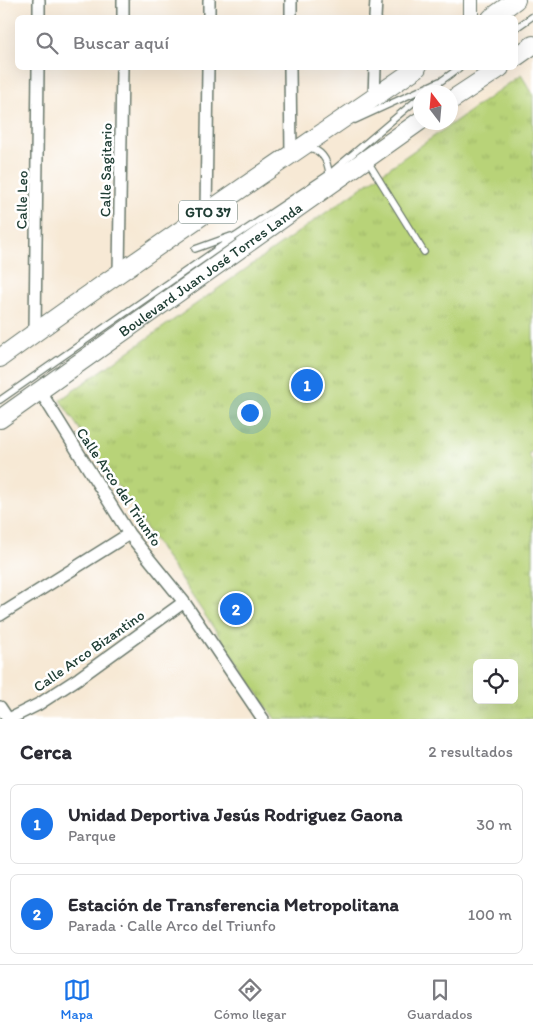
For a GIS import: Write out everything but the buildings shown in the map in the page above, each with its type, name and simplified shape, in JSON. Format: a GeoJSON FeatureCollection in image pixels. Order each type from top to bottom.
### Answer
{"type":"FeatureCollection","features":[{"type":"Feature","properties":{"kind":"main road"},"geometry":{"type":"LineString","coordinates":[[494,12],[516,0]]}},
{"type":"Feature","properties":{"kind":"main road","name":"GTO 37"},"geometry":{"type":"LineString","coordinates":[[0,358],[119,272],[414,70]]}},
{"type":"Feature","properties":{"kind":"main road"},"geometry":{"type":"LineString","coordinates":[[458,95],[494,70]]}},
{"type":"Feature","properties":{"kind":"main road","name":"Boulevard Juan José Torres Landa"},"geometry":{"type":"LineString","coordinates":[[0,419],[413,126]]}},
{"type":"Feature","properties":{"kind":"street"},"geometry":{"type":"LineString","coordinates":[[39,0],[39,15]]}},
{"type":"Feature","properties":{"kind":"street"},"geometry":{"type":"LineString","coordinates":[[123,0],[123,15]]}},
{"type":"Feature","properties":{"kind":"street"},"geometry":{"type":"LineString","coordinates":[[209,0],[209,15]]}},
{"type":"Feature","properties":{"kind":"street"},"geometry":{"type":"LineString","coordinates":[[291,15],[292,0]]}},
{"type":"Feature","properties":{"kind":"street"},"geometry":{"type":"LineString","coordinates":[[375,15],[376,0]]}},
{"type":"Feature","properties":{"kind":"street"},"geometry":{"type":"LineString","coordinates":[[471,0],[471,15]]}},
{"type":"Feature","properties":{"kind":"street","name":"Calle Leo"},"geometry":{"type":"LineString","coordinates":[[35,332],[38,70]]}},
{"type":"Feature","properties":{"kind":"street","name":"Calle Sagitario"},"geometry":{"type":"LineString","coordinates":[[119,272],[122,70]]}},
{"type":"Feature","properties":{"kind":"street"},"geometry":{"type":"LineString","coordinates":[[206,212],[208,70]]}},
{"type":"Feature","properties":{"kind":"street"},"geometry":{"type":"LineString","coordinates":[[290,70],[297,150]]}},
{"type":"Feature","properties":{"kind":"street"},"geometry":{"type":"LineString","coordinates":[[374,70],[374,97]]}},
{"type":"Feature","properties":{"kind":"street","name":"Calle Arco del Triunfo"},"geometry":{"type":"LineString","coordinates":[[40,391],[129,534],[184,602],[263,719]]}},
{"type":"Feature","properties":{"kind":"street"},"geometry":{"type":"LineString","coordinates":[[0,615],[129,534]]}},
{"type":"Feature","properties":{"kind":"street","name":"Calle Arco Bizantino"},"geometry":{"type":"LineString","coordinates":[[8,719],[39,704],[79,678],[184,602]]}},
{"type":"Feature","properties":{"kind":"street"},"geometry":{"type":"LineString","coordinates":[[0,706],[8,719]]}},
{"type":"Feature","properties":{"kind":"lane"},"geometry":{"type":"LineString","coordinates":[[518,27],[533,16]]}},
{"type":"Feature","properties":{"kind":"lane"},"geometry":{"type":"LineString","coordinates":[[435,85],[456,70]]}},
{"type":"Feature","properties":{"kind":"lane"},"geometry":{"type":"LineString","coordinates":[[323,134],[440,81]]}},
{"type":"Feature","properties":{"kind":"lane"},"geometry":{"type":"LineString","coordinates":[[0,400],[236,236],[329,174],[413,103]]}},
{"type":"Feature","properties":{"kind":"lane"},"geometry":{"type":"LineString","coordinates":[[297,150],[317,150],[324,156],[327,162],[329,174]]}},
{"type":"Feature","properties":{"kind":"lane"},"geometry":{"type":"LineString","coordinates":[[366,159],[424,252]]}},
{"type":"Feature","properties":{"kind":"lane"},"geometry":{"type":"LineString","coordinates":[[196,249],[236,236]]}},
{"type":"Feature","properties":{"kind":"green space"},"geometry":{"type":"Polygon","coordinates":[[[521,75],[533,94],[533,451],[528,454],[533,462],[533,719],[275,719],[60,400],[443,130],[458,130],[458,119],[521,75]]]}},
{"type":"Feature","properties":{"kind":"place","name":"Unidad Deportiva Jesús Rodriguez Gaona"},"geometry":{"type":"Point","coordinates":[307,385]}},
{"type":"Feature","properties":{"kind":"place","name":"Estación de Transferencia Metropolitana"},"geometry":{"type":"Point","coordinates":[236,609]}}]}
